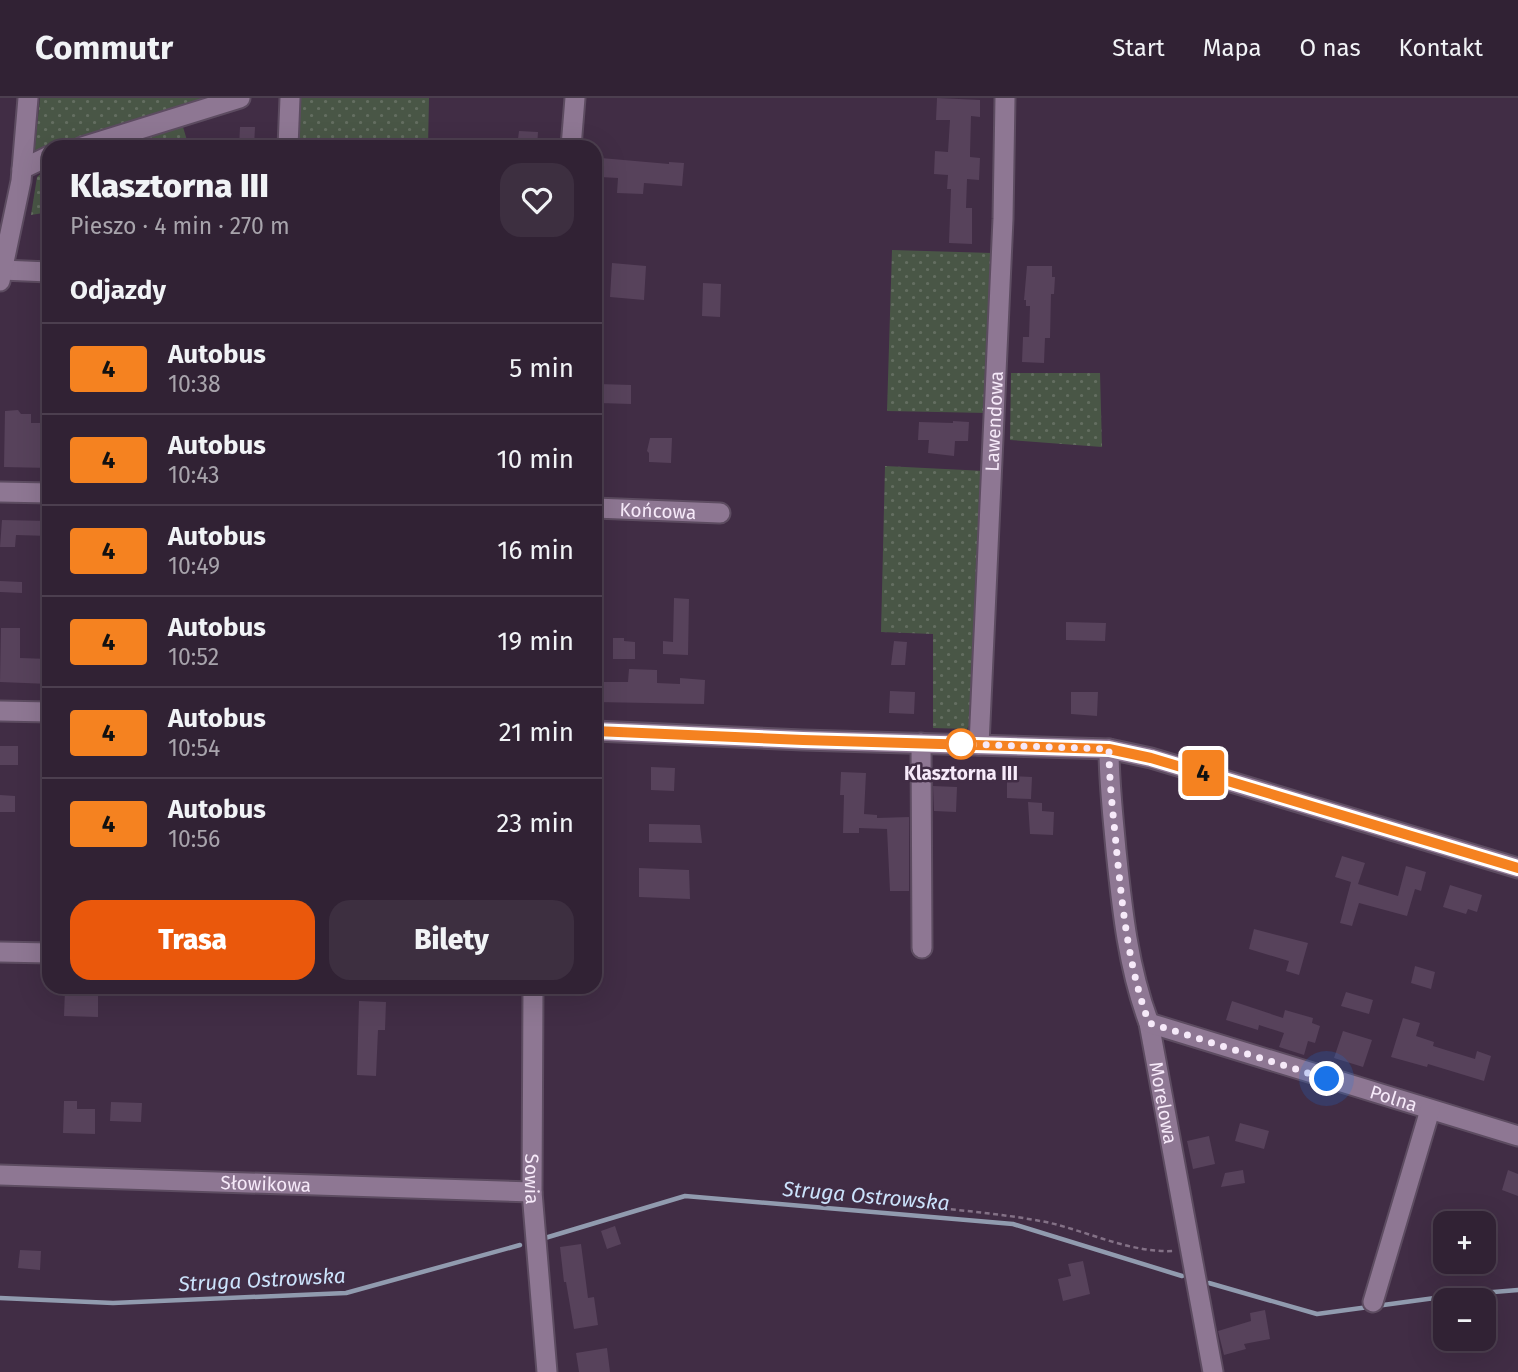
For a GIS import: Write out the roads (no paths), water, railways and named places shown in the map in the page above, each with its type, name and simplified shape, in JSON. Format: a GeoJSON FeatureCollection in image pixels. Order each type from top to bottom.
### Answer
{"type":"FeatureCollection","features":[{"type":"Feature","properties":{"kind":"street"},"geometry":{"type":"LineString","coordinates":[[28,98],[22,169],[1,276],[42,273]]}},
{"type":"Feature","properties":{"kind":"street"},"geometry":{"type":"LineString","coordinates":[[105,140],[240,98]]}},
{"type":"Feature","properties":{"kind":"street"},"geometry":{"type":"LineString","coordinates":[[288,140],[290,98]]}},
{"type":"Feature","properties":{"kind":"street"},"geometry":{"type":"LineString","coordinates":[[572,140],[575,98]]}},
{"type":"Feature","properties":{"kind":"street","name":"Lawendowa"},"geometry":{"type":"LineString","coordinates":[[979,745],[1003,219],[1005,98]]}},
{"type":"Feature","properties":{"kind":"street"},"geometry":{"type":"LineString","coordinates":[[22,169],[42,159]]}},
{"type":"Feature","properties":{"kind":"street"},"geometry":{"type":"LineString","coordinates":[[0,492],[42,493]]}},
{"type":"Feature","properties":{"kind":"street","name":"Końcowa"},"geometry":{"type":"LineString","coordinates":[[602,508],[720,513]]}},
{"type":"Feature","properties":{"kind":"street"},"geometry":{"type":"LineString","coordinates":[[0,710],[42,712]]}},
{"type":"Feature","properties":{"kind":"street"},"geometry":{"type":"LineString","coordinates":[[602,731],[1119,750],[1518,868]]}},
{"type":"Feature","properties":{"kind":"street"},"geometry":{"type":"LineString","coordinates":[[921,743],[922,948]]}},
{"type":"Feature","properties":{"kind":"street","name":"Morelowa"},"geometry":{"type":"LineString","coordinates":[[1119,750],[1109,773],[1122,909],[1139,996],[1149,1023],[1213,1372]]}},
{"type":"Feature","properties":{"kind":"street"},"geometry":{"type":"LineString","coordinates":[[0,952],[42,953]]}},
{"type":"Feature","properties":{"kind":"street","name":"Sowia"},"geometry":{"type":"LineString","coordinates":[[533,994],[532,1192],[547,1372]]}},
{"type":"Feature","properties":{"kind":"street","name":"Polna"},"geometry":{"type":"LineString","coordinates":[[1149,1023],[1518,1136]]}},
{"type":"Feature","properties":{"kind":"street"},"geometry":{"type":"LineString","coordinates":[[1373,1302],[1430,1110]]}},
{"type":"Feature","properties":{"kind":"street","name":"Słowikowa"},"geometry":{"type":"LineString","coordinates":[[0,1175],[532,1192]]}},
{"type":"Feature","properties":{"kind":"waterway","name":"Struga Ostrowska"},"geometry":{"type":"LineString","coordinates":[[545,1238],[685,1196],[1013,1224],[1182,1276]]}},
{"type":"Feature","properties":{"kind":"waterway","name":"Struga Ostrowska"},"geometry":{"type":"LineString","coordinates":[[0,1298],[113,1303],[346,1293],[520,1245]]}},
{"type":"Feature","properties":{"kind":"waterway","name":"Struga Ostrowska"},"geometry":{"type":"LineString","coordinates":[[1209,1283],[1317,1314],[1457,1295],[1518,1290]]}},
{"type":"Feature","properties":{"kind":"place","name":"Klasztorna III"},"geometry":{"type":"Point","coordinates":[961,744]}}]}
